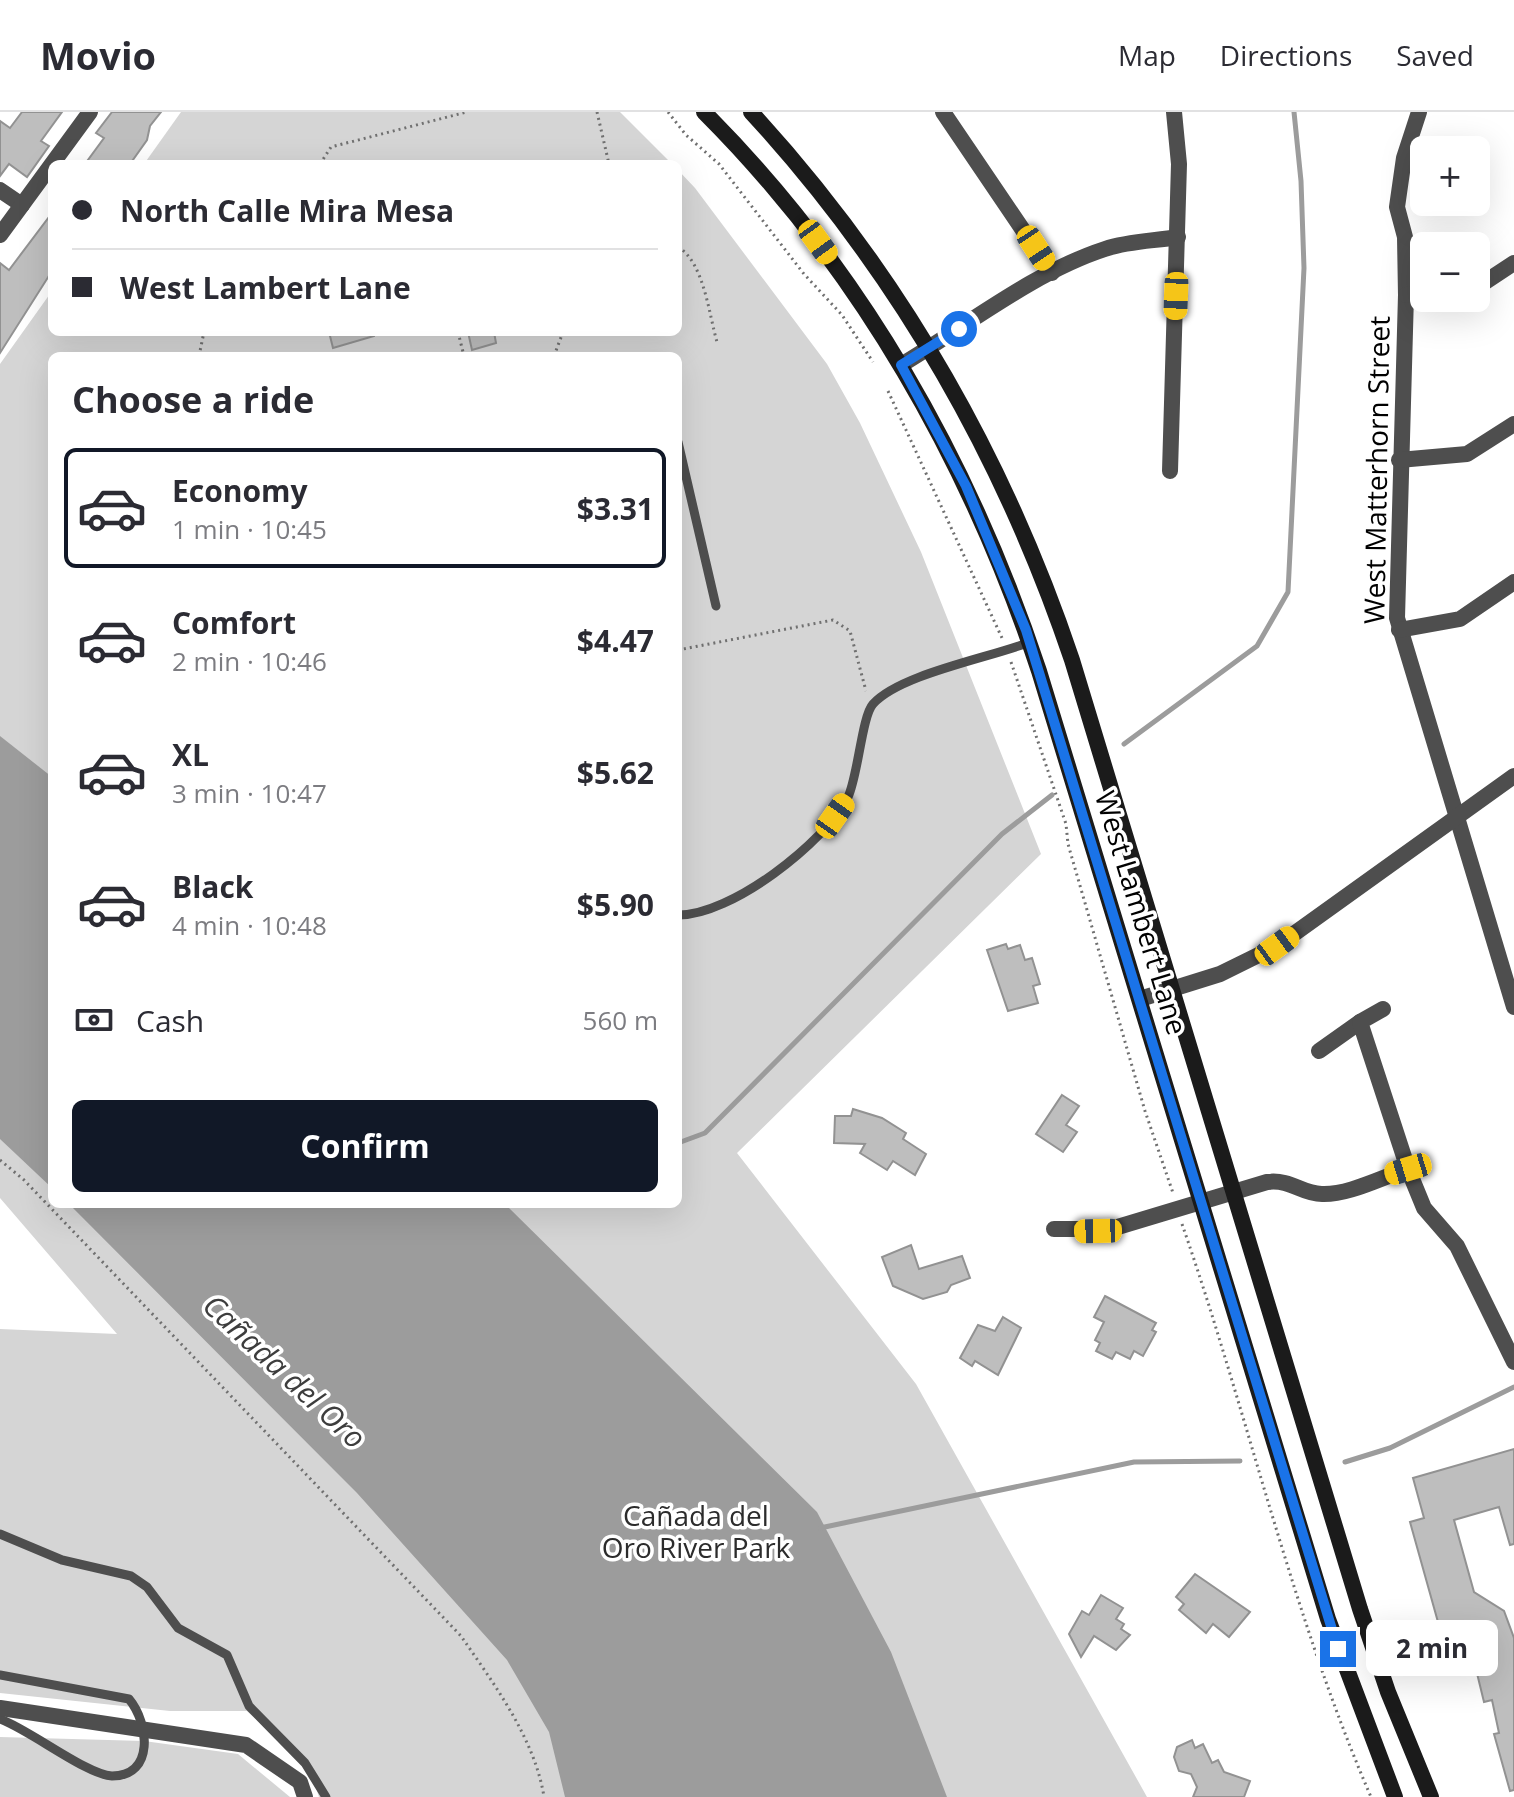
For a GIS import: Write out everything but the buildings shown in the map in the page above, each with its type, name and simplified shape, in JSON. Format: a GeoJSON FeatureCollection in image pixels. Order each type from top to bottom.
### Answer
{"type":"FeatureCollection","features":[{"type":"Feature","properties":{"kind":"main road","name":"West Lambert Lane"},"geometry":{"type":"LineString","coordinates":[[704,112],[818,242],[901,365],[966,486],[1030,642],[1328,1619],[1395,1797]]}},
{"type":"Feature","properties":{"kind":"main road","name":"West Lambert Lane"},"geometry":{"type":"LineString","coordinates":[[751,112],[858,239],[930,348],[976,429],[1048,593],[1360,1609],[1394,1708],[1431,1797]]}},
{"type":"Feature","properties":{"kind":"street"},"geometry":{"type":"LineString","coordinates":[[55,160],[90,112]]}},
{"type":"Feature","properties":{"kind":"street"},"geometry":{"type":"LineString","coordinates":[[943,112],[1052,273]]}},
{"type":"Feature","properties":{"kind":"street"},"geometry":{"type":"LineString","coordinates":[[1170,471],[1179,164],[1174,112]]}},
{"type":"Feature","properties":{"kind":"street","name":"West Matterhorn Street"},"geometry":{"type":"LineString","coordinates":[[1419,112],[1404,158],[1397,207],[1405,237],[1406,295],[1399,460],[1399,630],[1436,757],[1458,814],[1514,1007]]}},
{"type":"Feature","properties":{"kind":"street"},"geometry":{"type":"LineString","coordinates":[[0,235],[48,169]]}},
{"type":"Feature","properties":{"kind":"street"},"geometry":{"type":"LineString","coordinates":[[0,190],[22,205]]}},
{"type":"Feature","properties":{"kind":"street"},"geometry":{"type":"LineString","coordinates":[[901,365],[1052,273],[1107,248],[1178,237]]}},
{"type":"Feature","properties":{"kind":"street"},"geometry":{"type":"LineString","coordinates":[[1490,279],[1514,263]]}},
{"type":"Feature","properties":{"kind":"street"},"geometry":{"type":"LineString","coordinates":[[1406,295],[1410,295]]}},
{"type":"Feature","properties":{"kind":"street"},"geometry":{"type":"LineString","coordinates":[[1399,460],[1467,454],[1514,424]]}},
{"type":"Feature","properties":{"kind":"street"},"geometry":{"type":"LineString","coordinates":[[1399,630],[1460,619],[1514,582]]}},
{"type":"Feature","properties":{"kind":"street"},"geometry":{"type":"LineString","coordinates":[[1140,999],[1249,962],[1277,946],[1514,776]]}},
{"type":"Feature","properties":{"kind":"street"},"geometry":{"type":"LineString","coordinates":[[1319,1051],[1383,1009]]}},
{"type":"Feature","properties":{"kind":"street"},"geometry":{"type":"LineString","coordinates":[[1360,1022],[1408,1169],[1424,1208],[1457,1246],[1514,1362]]}},
{"type":"Feature","properties":{"kind":"street"},"geometry":{"type":"LineString","coordinates":[[1054,1229],[1111,1229],[1279,1181],[1289,1181],[1312,1192],[1332,1193],[1408,1169]]}},
{"type":"Feature","properties":{"kind":"street"},"geometry":{"type":"LineString","coordinates":[[0,1708],[246,1745],[300,1782],[305,1797]]}},
{"type":"Feature","properties":{"kind":"lane"},"geometry":{"type":"LineString","coordinates":[[682,459],[716,606]]}},
{"type":"Feature","properties":{"kind":"lane"},"geometry":{"type":"LineString","coordinates":[[682,914],[716,908],[737,897],[775,872],[835,816],[848,797],[870,706],[891,688],[1030,642]]}},
{"type":"Feature","properties":{"kind":"lane"},"geometry":{"type":"LineString","coordinates":[[0,1534],[62,1560],[131,1576],[147,1587],[178,1628],[227,1655],[249,1706],[305,1763],[326,1797]]}},
{"type":"Feature","properties":{"kind":"lane"},"geometry":{"type":"LineString","coordinates":[[0,1675],[129,1699],[144,1729],[142,1760],[135,1769],[111,1776],[89,1769],[38,1736],[0,1719]]}},
{"type":"Feature","properties":{"kind":"path"},"geometry":{"type":"LineString","coordinates":[[323,160],[331,147],[467,112]]}},
{"type":"Feature","properties":{"kind":"path"},"geometry":{"type":"LineString","coordinates":[[597,112],[608,160]]}},
{"type":"Feature","properties":{"kind":"path"},"geometry":{"type":"LineString","coordinates":[[668,112],[692,141],[719,164],[804,274],[842,315],[873,362]]}},
{"type":"Feature","properties":{"kind":"path"},"geometry":{"type":"LineString","coordinates":[[682,249],[697,270],[717,342]]}},
{"type":"Feature","properties":{"kind":"path"},"geometry":{"type":"LineString","coordinates":[[888,391],[1003,640]]}},
{"type":"Feature","properties":{"kind":"path"},"geometry":{"type":"LineString","coordinates":[[682,649],[833,620],[850,631],[870,706]]}},
{"type":"Feature","properties":{"kind":"path"},"geometry":{"type":"LineString","coordinates":[[1011,662],[1066,824],[1068,844],[1145,1111],[1171,1188]]}},
{"type":"Feature","properties":{"kind":"path"},"geometry":{"type":"LineString","coordinates":[[0,1160],[48,1205]]}},
{"type":"Feature","properties":{"kind":"path"},"geometry":{"type":"LineString","coordinates":[[51,1208],[461,1636],[511,1713],[544,1797]]}},
{"type":"Feature","properties":{"kind":"path"},"geometry":{"type":"LineString","coordinates":[[1185,1232],[1242,1407],[1293,1592],[1371,1797]]}},
{"type":"Feature","properties":{"kind":"green space"},"geometry":{"type":"Polygon","coordinates":[[[181,112],[620,112],[668,160],[147,160],[181,112]]]}},
{"type":"Feature","properties":{"kind":"green space","name":"Cañada del Oro River Park"},"geometry":{"type":"Polygon","coordinates":[[[682,174],[695,188],[827,364],[860,423],[921,552],[1041,854],[737,1153],[916,1384],[1147,1797],[319,1797],[309,1767],[247,1711],[170,1711],[0,1693],[0,1329],[117,1334],[0,1198],[0,364],[48,297],[48,336],[682,336],[682,174]]]}},
{"type":"Feature","properties":{"kind":"green space"},"geometry":{"type":"Polygon","coordinates":[[[0,1737],[144,1741],[238,1754],[290,1797],[0,1797],[0,1737]]]}},
{"type":"Feature","properties":{"kind":"water"},"geometry":{"type":"Polygon","coordinates":[[[0,736],[48,774],[48,1184],[0,1139],[0,736]]]}},
{"type":"Feature","properties":{"kind":"water","name":"Cañada del Oro"},"geometry":{"type":"Polygon","coordinates":[[[73,1208],[509,1208],[817,1512],[891,1652],[947,1797],[565,1797],[549,1732],[507,1660],[357,1493],[73,1208]]]}},
{"type":"Feature","properties":{"kind":"waterway"},"geometry":{"type":"LineString","coordinates":[[1124,744],[1257,646],[1288,592],[1304,268],[1301,181],[1294,112]]}},
{"type":"Feature","properties":{"kind":"waterway"},"geometry":{"type":"LineString","coordinates":[[682,1142],[705,1133],[1002,834],[1052,795]]}},
{"type":"Feature","properties":{"kind":"waterway"},"geometry":{"type":"LineString","coordinates":[[1345,1462],[1390,1448],[1514,1387]]}},
{"type":"Feature","properties":{"kind":"waterway"},"geometry":{"type":"LineString","coordinates":[[820,1528],[1134,1462],[1240,1461]]}},
{"type":"Feature","properties":{"kind":"route"},"geometry":{"type":"LineString","coordinates":[[959,329],[901,365],[966,486],[1026,630],[1338,1649]]}}]}
